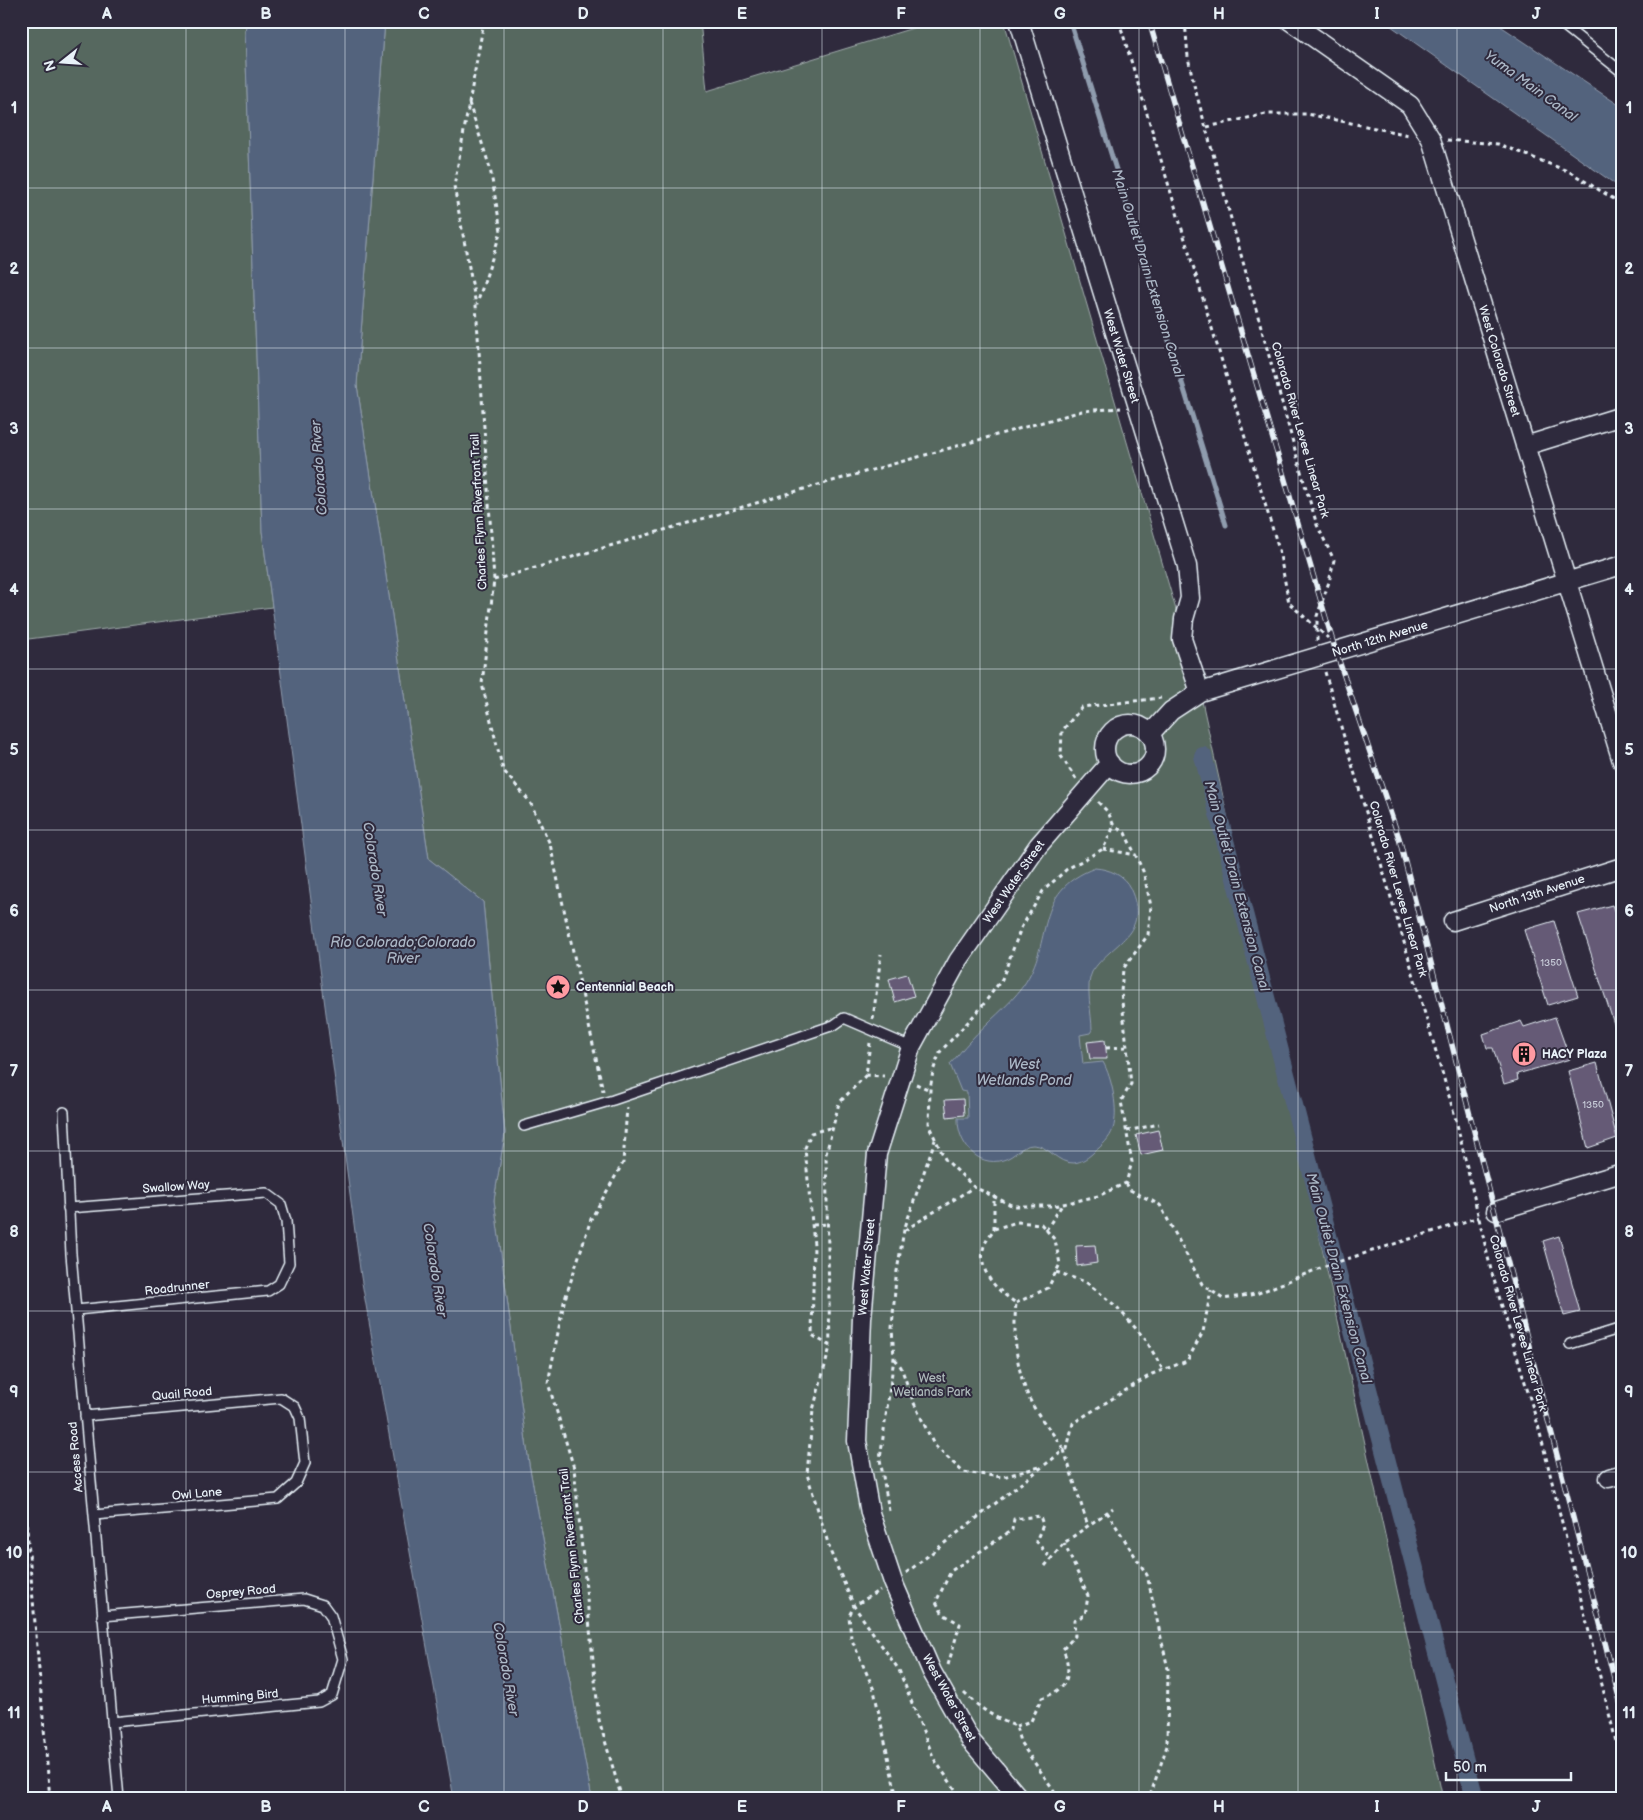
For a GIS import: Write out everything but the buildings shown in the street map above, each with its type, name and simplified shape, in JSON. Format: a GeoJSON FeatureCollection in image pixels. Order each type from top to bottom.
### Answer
{"type":"FeatureCollection","features":[{"type":"Feature","properties":{"kind":"street","name":"West Water Street"},"geometry":{"type":"LineString","coordinates":[[1019,21],[1187,566],[1190,598],[1184,619],[1182,639],[1200,692]]}},
{"type":"Feature","properties":{"kind":"street","name":"West Colorado Street"},"geometry":{"type":"LineString","coordinates":[[1290,21],[1410,105],[1431,139],[1567,582],[1616,722],[1622,762]]}},
{"type":"Feature","properties":{"kind":"street"},"geometry":{"type":"LineString","coordinates":[[1526,446],[1622,416]]}},
{"type":"Feature","properties":{"kind":"street","name":"North 12th Avenue"},"geometry":{"type":"LineString","coordinates":[[1150,734],[1171,711],[1200,692],[1319,650],[1567,582],[1622,565]]}},
{"type":"Feature","properties":{"kind":"street"},"geometry":{"type":"LineString","coordinates":[[1136,725],[1150,734],[1155,750],[1150,765],[1143,770],[1128,774],[1115,768],[1110,763],[1106,747],[1113,731],[1120,726],[1136,725]]}},
{"type":"Feature","properties":{"kind":"street","name":"West Water Street"},"geometry":{"type":"LineString","coordinates":[[1020,1799],[971,1741],[932,1672],[893,1582],[870,1514],[857,1440],[862,1318],[877,1154],[911,1047],[958,961],[1038,846],[1110,763]]}},
{"type":"Feature","properties":{"kind":"street","name":"North 13th Avenue"},"geometry":{"type":"LineString","coordinates":[[1453,921],[1622,867]]}},
{"type":"Feature","properties":{"kind":"street"},"geometry":{"type":"LineString","coordinates":[[1496,1211],[1622,1173]]}},
{"type":"Feature","properties":{"kind":"lane"},"geometry":{"type":"LineString","coordinates":[[1558,21],[1622,72]]}},
{"type":"Feature","properties":{"kind":"lane"},"geometry":{"type":"LineString","coordinates":[[524,1126],[628,1095],[834,1025],[844,1018],[911,1047]]}},
{"type":"Feature","properties":{"kind":"lane","name":"Access Road"},"geometry":{"type":"LineString","coordinates":[[64,1112],[68,1208],[76,1310],[118,1799]]}},
{"type":"Feature","properties":{"kind":"lane","name":"Swallow Way"},"geometry":{"type":"LineString","coordinates":[[68,1208],[266,1193],[281,1204],[286,1220],[289,1262],[279,1284]]}},
{"type":"Feature","properties":{"kind":"lane","name":"Roadrunner"},"geometry":{"type":"LineString","coordinates":[[76,1310],[268,1291],[279,1284]]}},
{"type":"Feature","properties":{"kind":"lane"},"geometry":{"type":"LineString","coordinates":[[1570,1344],[1622,1328]]}},
{"type":"Feature","properties":{"kind":"lane","name":"Quail Road"},"geometry":{"type":"LineString","coordinates":[[85,1416],[281,1398],[295,1407],[300,1418],[305,1463],[296,1483]]}},
{"type":"Feature","properties":{"kind":"lane","name":"Owl Lane"},"geometry":{"type":"LineString","coordinates":[[94,1515],[278,1499],[296,1483]]}},
{"type":"Feature","properties":{"kind":"lane","name":"Osprey Road"},"geometry":{"type":"LineString","coordinates":[[102,1616],[304,1599],[322,1605],[331,1616],[343,1659]]}},
{"type":"Feature","properties":{"kind":"lane","name":"Humming Bird"},"geometry":{"type":"LineString","coordinates":[[112,1722],[319,1702],[332,1694],[343,1659]]}},
{"type":"Feature","properties":{"kind":"path","name":"Charles Flynn Riverfront Trail"},"geometry":{"type":"LineString","coordinates":[[484,21],[454,186],[476,305],[494,580],[482,684],[502,770],[530,802],[550,844],[606,1102]]}},
{"type":"Feature","properties":{"kind":"path"},"geometry":{"type":"LineString","coordinates":[[1119,21],[1276,541],[1289,603],[1327,636],[1319,650]]}},
{"type":"Feature","properties":{"kind":"path","name":"Colorado River Levee Linear Park"},"geometry":{"type":"LineString","coordinates":[[1185,21],[1188,56],[1194,85],[1299,466],[1314,516],[1334,560],[1316,626],[1319,650],[1456,1120],[1496,1290],[1538,1425],[1622,1766]]}},
{"type":"Feature","properties":{"kind":"path"},"geometry":{"type":"LineString","coordinates":[[469,102],[490,168],[501,231],[476,305]]}},
{"type":"Feature","properties":{"kind":"path"},"geometry":{"type":"LineString","coordinates":[[494,580],[1082,411],[1137,407]]}},
{"type":"Feature","properties":{"kind":"path"},"geometry":{"type":"LineString","coordinates":[[1167,694],[1161,698],[1082,707],[1062,731],[1061,756],[1077,781],[1108,812],[1114,826],[1125,833],[1143,871],[1151,906],[1148,936],[1122,969],[1121,992],[1131,1084],[1121,1101],[1132,1162],[1126,1183],[1130,1190],[1160,1204],[1202,1284],[1223,1299],[1256,1294],[1325,1266],[1496,1211]]}},
{"type":"Feature","properties":{"kind":"path"},"geometry":{"type":"LineString","coordinates":[[1114,826],[1103,849],[1067,869],[1044,891],[1021,928],[1002,979],[980,1010],[940,1052],[933,1071],[930,1090],[929,1126],[944,1159],[974,1187],[1013,1206],[1062,1204],[1098,1196],[1126,1183]]}},
{"type":"Feature","properties":{"kind":"path"},"geometry":{"type":"LineString","coordinates":[[1103,849],[1136,855]]}},
{"type":"Feature","properties":{"kind":"path"},"geometry":{"type":"LineString","coordinates":[[1106,1048],[1127,1047]]}},
{"type":"Feature","properties":{"kind":"path"},"geometry":{"type":"LineString","coordinates":[[866,1076],[839,1103],[826,1154],[830,1347],[813,1410],[807,1474],[831,1553],[854,1606],[899,1670],[934,1758],[962,1799]]}},
{"type":"Feature","properties":{"kind":"path","name":"Charles Flynn Riverfront Trail"},"geometry":{"type":"LineString","coordinates":[[622,1799],[599,1720],[574,1468],[548,1383],[564,1302],[591,1219],[623,1163],[628,1095]]}},
{"type":"Feature","properties":{"kind":"path"},"geometry":{"type":"LineString","coordinates":[[1127,1131],[1160,1124]]}},
{"type":"Feature","properties":{"kind":"path"},"geometry":{"type":"LineString","coordinates":[[830,1347],[812,1335],[813,1225],[805,1148],[811,1133],[833,1127]]}},
{"type":"Feature","properties":{"kind":"path"},"geometry":{"type":"LineString","coordinates":[[889,1512],[880,1458],[894,1358],[892,1328],[896,1277],[904,1230],[935,1139]]}},
{"type":"Feature","properties":{"kind":"path"},"geometry":{"type":"LineString","coordinates":[[904,1230],[974,1187]]}},
{"type":"Feature","properties":{"kind":"path"},"geometry":{"type":"LineString","coordinates":[[994,1196],[994,1229],[983,1249],[986,1274],[1001,1294],[1016,1303]]}},
{"type":"Feature","properties":{"kind":"path"},"geometry":{"type":"LineString","coordinates":[[1046,1230],[1062,1204]]}},
{"type":"Feature","properties":{"kind":"path"},"geometry":{"type":"LineString","coordinates":[[994,1229],[1018,1222],[1041,1224],[1055,1240],[1060,1264],[1048,1288],[1016,1303]]}},
{"type":"Feature","properties":{"kind":"path"},"geometry":{"type":"LineString","coordinates":[[813,1225],[828,1224]]}},
{"type":"Feature","properties":{"kind":"path"},"geometry":{"type":"LineString","coordinates":[[1056,1272],[1086,1282],[1117,1307],[1146,1340],[1163,1370]]}},
{"type":"Feature","properties":{"kind":"path"},"geometry":{"type":"LineString","coordinates":[[897,1799],[874,1690],[851,1638],[849,1616],[854,1606],[908,1572],[1067,1448],[1074,1423],[1152,1374],[1187,1361],[1203,1332],[1211,1290]]}},
{"type":"Feature","properties":{"kind":"path"},"geometry":{"type":"LineString","coordinates":[[1016,1303],[1014,1326],[1018,1366],[1032,1403],[1064,1450],[1088,1526]]}},
{"type":"Feature","properties":{"kind":"path"},"geometry":{"type":"LineString","coordinates":[[894,1358],[901,1368],[913,1401],[934,1445],[963,1472],[1003,1477],[1046,1465]]}},
{"type":"Feature","properties":{"kind":"path"},"geometry":{"type":"LineString","coordinates":[[21,1459],[50,1799]]}},
{"type":"Feature","properties":{"kind":"path"},"geometry":{"type":"LineString","coordinates":[[1045,1566],[1064,1543],[1113,1508]]}},
{"type":"Feature","properties":{"kind":"path"},"geometry":{"type":"LineString","coordinates":[[1107,1512],[1146,1575],[1168,1670],[1167,1746],[1149,1799]]}},
{"type":"Feature","properties":{"kind":"path"},"geometry":{"type":"LineString","coordinates":[[948,1665],[960,1624],[943,1614],[936,1602],[951,1571],[1012,1530],[1014,1519],[1040,1516],[1043,1525],[1036,1541],[1051,1559]]}},
{"type":"Feature","properties":{"kind":"path"},"geometry":{"type":"LineString","coordinates":[[958,1687],[978,1707],[1000,1721],[1016,1726],[1031,1721],[1042,1698],[1056,1693],[1067,1680],[1069,1664],[1063,1649],[1075,1636],[1074,1620],[1085,1615],[1088,1596],[1064,1543]]}},
{"type":"Feature","properties":{"kind":"path"},"geometry":{"type":"LineString","coordinates":[[905,1564],[911,1581]]}},
{"type":"Feature","properties":{"kind":"path"},"geometry":{"type":"LineString","coordinates":[[943,1657],[951,1673]]}},
{"type":"Feature","properties":{"kind":"path"},"geometry":{"type":"LineString","coordinates":[[1016,1726],[1020,1742],[1060,1799]]}},
{"type":"Feature","properties":{"kind":"green space"},"geometry":{"type":"Polygon","coordinates":[[[21,21],[247,21],[245,31],[262,531],[272,607],[21,640],[21,21]]]}},
{"type":"Feature","properties":{"kind":"green space","name":"West Wetlands Park"},"geometry":{"type":"Polygon","coordinates":[[[385,21],[700,21],[707,91],[936,21],[1004,21],[1200,692],[1443,1799],[592,1799],[529,1464],[494,1200],[505,1133],[483,902],[429,859],[357,385],[385,21]]]}},
{"type":"Feature","properties":{"kind":"water","name":"Río Colorado;Colorado River"},"geometry":{"type":"Polygon","coordinates":[[[247,21],[385,21],[357,385],[429,859],[483,902],[505,1133],[494,1200],[529,1464],[592,1799],[454,1799],[361,1277],[262,531],[245,31],[247,21]]]}},
{"type":"Feature","properties":{"kind":"water","name":"Yuma Main Canal"},"geometry":{"type":"Polygon","coordinates":[[[1384,21],[1493,21],[1622,107],[1622,189],[1384,21]]]}},
{"type":"Feature","properties":{"kind":"water","name":"West Wetlands Pond"},"geometry":{"type":"Polygon","coordinates":[[[1095,868],[1111,871],[1127,883],[1135,904],[1136,917],[1133,927],[1126,936],[1092,972],[1089,992],[1092,1030],[1090,1033],[1080,1035],[1083,1064],[1103,1062],[1109,1077],[1115,1104],[1115,1122],[1112,1132],[1108,1139],[1088,1157],[1074,1163],[1063,1161],[1044,1148],[1033,1145],[1025,1147],[1003,1160],[985,1160],[977,1157],[970,1151],[961,1136],[958,1118],[968,1118],[967,1092],[961,1091],[950,1064],[1023,986],[1033,969],[1047,919],[1061,890],[1075,878],[1095,868]]]}},
{"type":"Feature","properties":{"kind":"waterway","name":"Main Outlet Drain Extension Canal"},"geometry":{"type":"LineString","coordinates":[[1070,21],[1226,525]]}},
{"type":"Feature","properties":{"kind":"waterway","name":"Main Outlet Drain Extension Canal"},"geometry":{"type":"LineString","coordinates":[[1203,756],[1475,1799]]}},
{"type":"Feature","properties":{"kind":"railway"},"geometry":{"type":"LineString","coordinates":[[1149,21],[1336,652],[1399,838],[1622,1709]]}},
{"type":"Feature","properties":{"kind":"place","name":"Centennial Beach"},"geometry":{"type":"Point","coordinates":[558,987]}},
{"type":"Feature","properties":{"kind":"place","name":"HACY Plaza"},"geometry":{"type":"Point","coordinates":[1524,1054]}},
{"type":"Feature","properties":{"kind":"water label","name":"Colorado River"},"geometry":{"type":"Point","coordinates":[319,468]}},
{"type":"Feature","properties":{"kind":"water label","name":"Colorado River"},"geometry":{"type":"Point","coordinates":[375,869]}},
{"type":"Feature","properties":{"kind":"water label","name":"Colorado River"},"geometry":{"type":"Point","coordinates":[435,1270]}},
{"type":"Feature","properties":{"kind":"water label","name":"Colorado River"},"geometry":{"type":"Point","coordinates":[506,1669]}}]}
